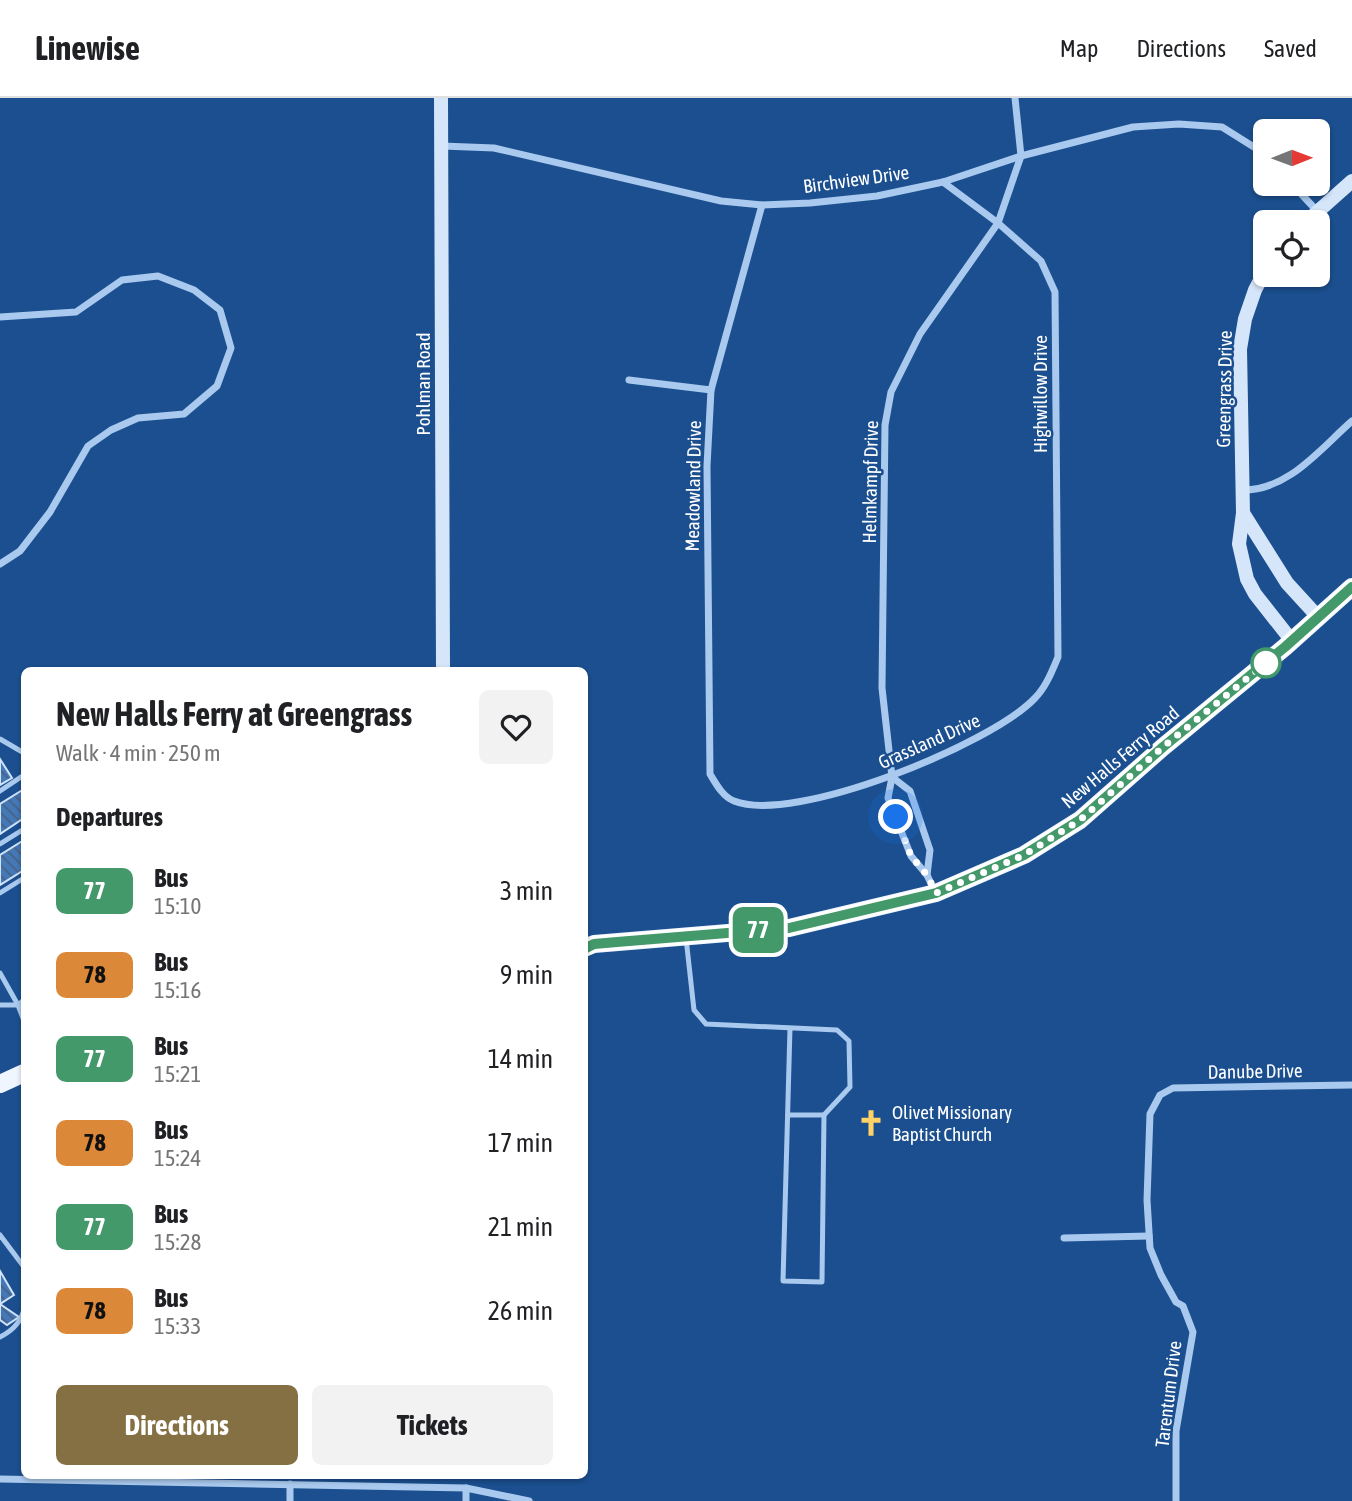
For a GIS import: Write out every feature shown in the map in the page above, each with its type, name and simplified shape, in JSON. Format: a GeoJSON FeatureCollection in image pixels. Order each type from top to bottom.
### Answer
{"type":"FeatureCollection","features":[{"type":"Feature","properties":{"kind":"main road","name":"New Halls Ferry Road"},"geometry":{"type":"LineString","coordinates":[[588,944],[789,928],[936,893],[1024,855],[1080,820],[1352,587]]}},
{"type":"Feature","properties":{"kind":"main road"},"geometry":{"type":"LineString","coordinates":[[0,1084],[21,1074]]}},
{"type":"Feature","properties":{"kind":"street","name":"Pohlman Road"},"geometry":{"type":"LineString","coordinates":[[441,98],[443,667]]}},
{"type":"Feature","properties":{"kind":"street","name":"Helmkampf Drive"},"geometry":{"type":"LineString","coordinates":[[936,893],[927,875],[911,856],[888,798],[891,777],[882,688],[885,425],[891,392],[919,334],[998,223],[1021,156],[1015,98]]}},
{"type":"Feature","properties":{"kind":"street","name":"Birchview Drive"},"geometry":{"type":"LineString","coordinates":[[441,146],[494,148],[720,201],[762,205],[877,196],[943,181],[1021,156],[1133,127],[1179,124],[1222,127],[1253,147]]}},
{"type":"Feature","properties":{"kind":"street","name":"Highwillow Drive"},"geometry":{"type":"LineString","coordinates":[[943,181],[998,223],[1041,261],[1055,292],[1058,657]]}},
{"type":"Feature","properties":{"kind":"street"},"geometry":{"type":"LineString","coordinates":[[1320,210],[1352,181]]}},
{"type":"Feature","properties":{"kind":"street"},"geometry":{"type":"LineString","coordinates":[[1303,196],[1316,210]]}},
{"type":"Feature","properties":{"kind":"street","name":"Meadowland Drive"},"geometry":{"type":"LineString","coordinates":[[710,774],[708,466],[712,390],[762,205]]}},
{"type":"Feature","properties":{"kind":"street"},"geometry":{"type":"LineString","coordinates":[[0,317],[76,312],[122,280],[158,276],[194,290],[220,310],[231,348],[217,386],[184,414],[138,418],[111,430],[88,446],[50,512],[20,551],[0,564]]}},
{"type":"Feature","properties":{"kind":"street","name":"Greengrass Drive"},"geometry":{"type":"LineString","coordinates":[[1257,287],[1251,300],[1240,349],[1243,513],[1239,544],[1247,579],[1266,611],[1292,641]]}},
{"type":"Feature","properties":{"kind":"street"},"geometry":{"type":"LineString","coordinates":[[629,380],[712,390]]}},
{"type":"Feature","properties":{"kind":"street"},"geometry":{"type":"LineString","coordinates":[[1242,490],[1256,491],[1285,480],[1352,421]]}},
{"type":"Feature","properties":{"kind":"street","name":"Greengrass Drive"},"geometry":{"type":"LineString","coordinates":[[1243,513],[1287,583],[1318,618]]}},
{"type":"Feature","properties":{"kind":"street","name":"Grassland Drive"},"geometry":{"type":"LineString","coordinates":[[710,774],[732,800],[756,806],[810,800],[891,777],[993,729],[1034,699],[1044,686],[1058,657]]}},
{"type":"Feature","properties":{"kind":"street","name":"Helmkampf Drive"},"geometry":{"type":"LineString","coordinates":[[891,777],[910,792],[930,850],[927,875]]}},
{"type":"Feature","properties":{"kind":"street","name":"Danube Drive"},"geometry":{"type":"LineString","coordinates":[[1160,1095],[1173,1088],[1352,1085]]}},
{"type":"Feature","properties":{"kind":"street","name":"Tarentum Drive"},"geometry":{"type":"LineString","coordinates":[[1160,1095],[1150,1114],[1147,1200],[1150,1248],[1161,1275],[1176,1301],[1183,1306],[1193,1332],[1176,1431],[1176,1501]]}},
{"type":"Feature","properties":{"kind":"street"},"geometry":{"type":"LineString","coordinates":[[1063,1238],[1149,1236]]}},
{"type":"Feature","properties":{"kind":"street"},"geometry":{"type":"LineString","coordinates":[[0,1479],[466,1488],[529,1501]]}},
{"type":"Feature","properties":{"kind":"street"},"geometry":{"type":"LineString","coordinates":[[290,1484],[290,1501]]}},
{"type":"Feature","properties":{"kind":"street"},"geometry":{"type":"LineString","coordinates":[[466,1488],[466,1501]]}},
{"type":"Feature","properties":{"kind":"lane"},"geometry":{"type":"LineString","coordinates":[[0,739],[21,751]]}},
{"type":"Feature","properties":{"kind":"lane"},"geometry":{"type":"LineString","coordinates":[[0,791],[21,777]]}},
{"type":"Feature","properties":{"kind":"lane"},"geometry":{"type":"LineString","coordinates":[[0,844],[21,831]]}},
{"type":"Feature","properties":{"kind":"lane"},"geometry":{"type":"LineString","coordinates":[[0,893],[21,880]]}},
{"type":"Feature","properties":{"kind":"lane"},"geometry":{"type":"LineString","coordinates":[[685,935],[694,1010],[706,1024],[837,1030],[849,1041],[850,1087],[824,1115],[822,1282],[783,1281],[790,1028]]}},
{"type":"Feature","properties":{"kind":"lane"},"geometry":{"type":"LineString","coordinates":[[0,973],[21,1013]]}},
{"type":"Feature","properties":{"kind":"lane"},"geometry":{"type":"LineString","coordinates":[[0,1005],[18,1005],[21,1002]]}},
{"type":"Feature","properties":{"kind":"lane"},"geometry":{"type":"LineString","coordinates":[[788,1115],[824,1115]]}},
{"type":"Feature","properties":{"kind":"lane"},"geometry":{"type":"LineString","coordinates":[[0,1235],[21,1264]]}},
{"type":"Feature","properties":{"kind":"lane"},"geometry":{"type":"LineString","coordinates":[[0,1337],[21,1320]]}},
{"type":"Feature","properties":{"kind":"building"},"geometry":{"type":"Polygon","coordinates":[[[0,759],[12,778],[0,785],[0,759]]]}},
{"type":"Feature","properties":{"kind":"building"},"geometry":{"type":"Polygon","coordinates":[[[21,791],[21,820],[0,834],[0,804],[21,791]]]}},
{"type":"Feature","properties":{"kind":"building"},"geometry":{"type":"Polygon","coordinates":[[[21,842],[21,872],[0,885],[0,855],[21,842]]]}},
{"type":"Feature","properties":{"kind":"building"},"geometry":{"type":"Polygon","coordinates":[[[0,1271],[14,1295],[0,1304],[0,1271]]]}},
{"type":"Feature","properties":{"kind":"building"},"geometry":{"type":"Polygon","coordinates":[[[0,1304],[19,1317],[7,1325],[0,1320],[0,1304]]]}},
{"type":"Feature","properties":{"kind":"bus line","name":"77"},"geometry":{"type":"LineString","coordinates":[[588,947],[594,944],[685,935],[789,928],[936,893],[1024,855],[1080,820],[1352,587]]}},
{"type":"Feature","properties":{"kind":"place","name":"Olivet Missionary Baptist Church"},"geometry":{"type":"Point","coordinates":[871,1123]}},
{"type":"Feature","properties":{"kind":"route"},"geometry":{"type":"LineString","coordinates":[[896,817],[911,856],[927,875],[936,893],[1024,855],[1080,820],[1163,747],[1266,663]]}}]}
